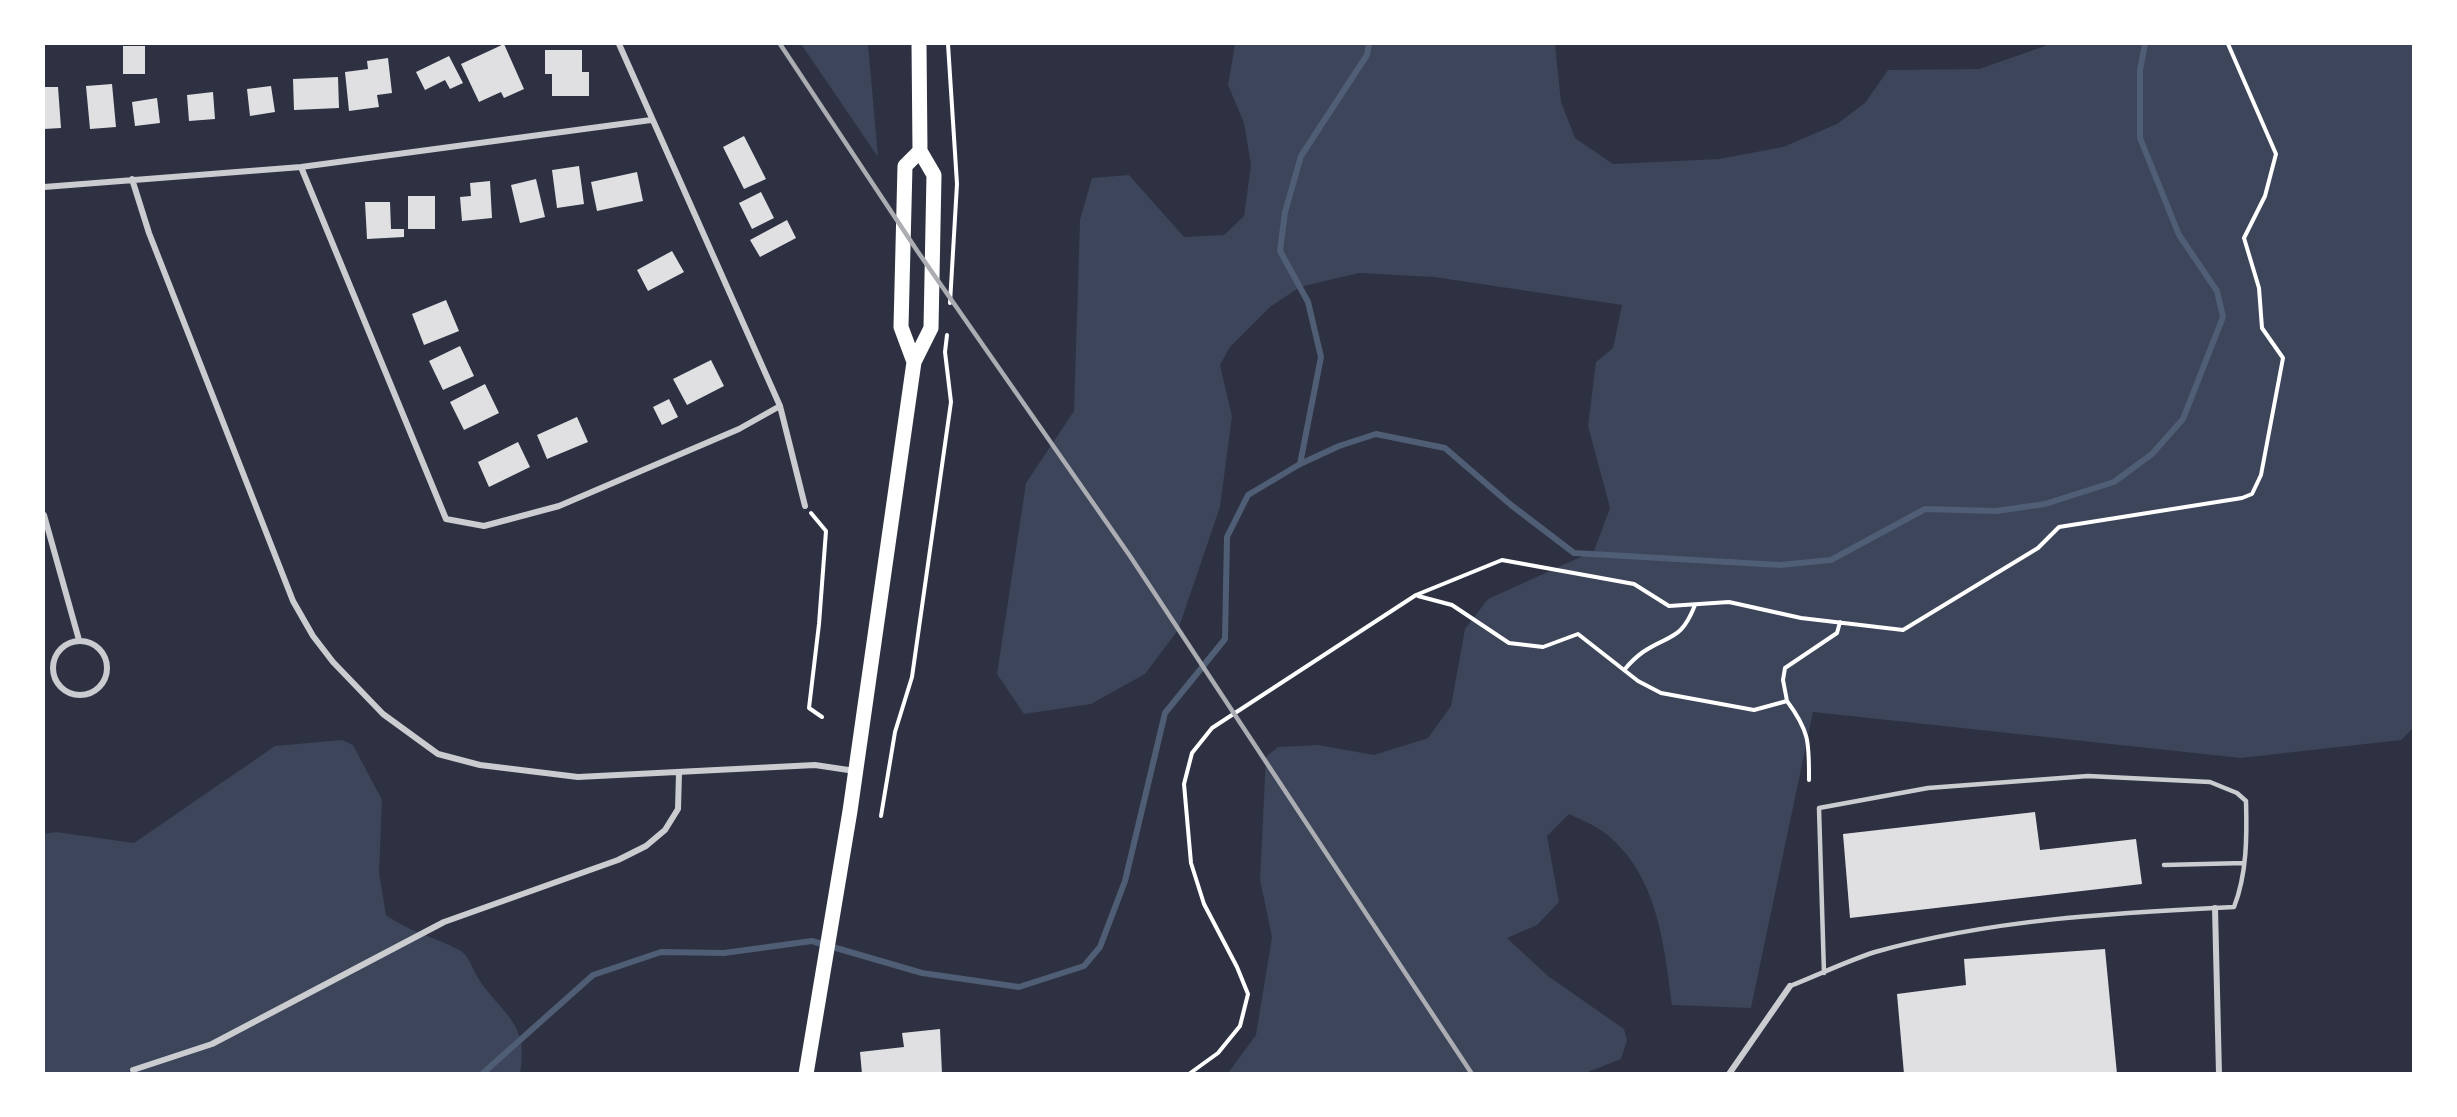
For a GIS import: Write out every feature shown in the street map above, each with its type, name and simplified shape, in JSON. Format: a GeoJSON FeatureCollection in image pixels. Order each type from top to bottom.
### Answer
{"type":"FeatureCollection","features":[{"type":"Feature","properties":{"kind":"main road"},"geometry":{"type":"LineString","coordinates":[[806,1074],[850,811],[914,362],[931,328],[934,175],[920,151],[919,44]]}},
{"type":"Feature","properties":{"kind":"main road"},"geometry":{"type":"LineString","coordinates":[[914,362],[901,327],[905,166],[920,151]]}},
{"type":"Feature","properties":{"kind":"street"},"geometry":{"type":"LineString","coordinates":[[618,44],[780,406],[805,506]]}},
{"type":"Feature","properties":{"kind":"street"},"geometry":{"type":"LineString","coordinates":[[44,187],[301,167],[651,120]]}},
{"type":"Feature","properties":{"kind":"street"},"geometry":{"type":"LineString","coordinates":[[301,167],[446,519],[484,526],[559,506],[740,429],[780,406]]}},
{"type":"Feature","properties":{"kind":"street"},"geometry":{"type":"LineString","coordinates":[[132,179],[149,233],[293,601],[313,636],[333,662],[383,714],[438,754],[480,765],[578,777],[815,765],[855,771]]}},
{"type":"Feature","properties":{"kind":"street"},"geometry":{"type":"LineString","coordinates":[[44,514],[79,640]]}},
{"type":"Feature","properties":{"kind":"street"},"geometry":{"type":"LineString","coordinates":[[79,640],[95,645],[106,659],[107,676],[97,691],[80,697],[64,692],[53,678],[52,660],[62,646],[79,640]]}},
{"type":"Feature","properties":{"kind":"street"},"geometry":{"type":"LineString","coordinates":[[133,1070],[212,1044],[444,922],[618,861],[646,846],[665,830],[678,809],[679,773]]}},
{"type":"Feature","properties":{"kind":"street"},"geometry":{"type":"LineString","coordinates":[[2215,908],[2219,1074]]}},
{"type":"Feature","properties":{"kind":"street"},"geometry":{"type":"LineString","coordinates":[[1729,1074],[1790,986]]}},
{"type":"Feature","properties":{"kind":"lane"},"geometry":{"type":"LineString","coordinates":[[1790,986],[1874,953],[2003,925],[2104,914],[2234,907],[2241,890],[2247,834],[2246,801],[2237,793],[2210,782],[2088,776],[1928,788],[1819,808],[1824,972]]}},
{"type":"Feature","properties":{"kind":"lane"},"geometry":{"type":"LineString","coordinates":[[2164,865],[2244,863]]}},
{"type":"Feature","properties":{"kind":"path"},"geometry":{"type":"LineString","coordinates":[[948,44],[957,184],[955,259],[950,306]]}},
{"type":"Feature","properties":{"kind":"path"},"geometry":{"type":"LineString","coordinates":[[1189,1074],[1218,1053],[1240,1026],[1248,994],[1238,967],[1204,904],[1191,863],[1184,784],[1192,753],[1212,728],[1416,595],[1502,560],[1634,584],[1669,606],[1729,602],[1801,618],[1903,630],[2038,548],[2059,527],[2242,498],[2252,494],[2261,475],[2283,358],[2262,328],[2259,288],[2244,238],[2265,196],[2276,154],[2228,44]]}},
{"type":"Feature","properties":{"kind":"path"},"geometry":{"type":"LineString","coordinates":[[881,816],[895,732],[912,677],[951,402],[945,352],[948,329]]}},
{"type":"Feature","properties":{"kind":"path"},"geometry":{"type":"LineString","coordinates":[[805,506],[826,531],[819,624],[809,708],[822,717]]}},
{"type":"Feature","properties":{"kind":"path"},"geometry":{"type":"LineString","coordinates":[[1416,595],[1452,605],[1509,643],[1543,647],[1578,634],[1638,681],[1661,693],[1754,710],[1787,701]]}},
{"type":"Feature","properties":{"kind":"path"},"geometry":{"type":"LineString","coordinates":[[1625,669],[1643,652],[1669,640],[1688,624],[1695,605]]}},
{"type":"Feature","properties":{"kind":"path"},"geometry":{"type":"LineString","coordinates":[[1809,780],[1806,729],[1787,701],[1783,680],[1785,668],[1837,633],[1840,622]]}},
{"type":"Feature","properties":{"kind":"shaded area"},"geometry":{"type":"Polygon","coordinates":[[[801,44],[868,44],[878,157],[801,44]]]}},
{"type":"Feature","properties":{"kind":"shaded area"},"geometry":{"type":"Polygon","coordinates":[[[1235,44],[1555,44],[1561,102],[1575,138],[1613,164],[1719,159],[1783,147],[1837,124],[1865,103],[1888,70],[1979,69],[2047,44],[2413,44],[2414,727],[2401,740],[2241,758],[1813,712],[1751,1008],[1672,1005],[1661,933],[1655,910],[1635,866],[1620,847],[1602,831],[1569,814],[1547,836],[1559,902],[1537,925],[1507,938],[1548,976],[1624,1029],[1627,1040],[1621,1059],[1583,1074],[1228,1073],[1256,1035],[1272,937],[1260,880],[1266,757],[1278,747],[1318,745],[1374,755],[1428,738],[1451,706],[1465,629],[1488,599],[1594,551],[1610,508],[1588,426],[1596,362],[1613,348],[1622,305],[1434,277],[1359,273],[1300,287],[1270,307],[1230,347],[1220,365],[1232,416],[1220,507],[1178,630],[1145,674],[1091,704],[1024,714],[997,674],[1026,483],[1074,411],[1080,220],[1092,178],[1129,175],[1184,237],[1224,235],[1244,216],[1251,165],[1244,123],[1228,85],[1235,44]]]}},
{"type":"Feature","properties":{"kind":"shaded area"},"geometry":{"type":"Polygon","coordinates":[[[342,740],[353,745],[382,800],[379,873],[386,915],[404,926],[452,946],[466,956],[478,978],[517,1030],[522,1056],[520,1074],[44,1074],[44,834],[56,832],[134,843],[275,746],[342,740]]]}},
{"type":"Feature","properties":{"kind":"building"},"geometry":{"type":"Polygon","coordinates":[[[504,44],[524,89],[504,98],[501,92],[479,102],[461,64],[504,44]]]}},
{"type":"Feature","properties":{"kind":"building"},"geometry":{"type":"Polygon","coordinates":[[[123,46],[145,46],[145,74],[123,74],[123,46]]]}},
{"type":"Feature","properties":{"kind":"building"},"geometry":{"type":"Polygon","coordinates":[[[545,50],[582,50],[582,72],[589,72],[589,96],[552,96],[552,74],[545,74],[545,50]]]}},
{"type":"Feature","properties":{"kind":"building"},"geometry":{"type":"Polygon","coordinates":[[[449,56],[463,83],[450,89],[445,80],[425,90],[416,72],[449,56]]]}},
{"type":"Feature","properties":{"kind":"building"},"geometry":{"type":"Polygon","coordinates":[[[388,58],[392,93],[377,95],[379,107],[349,111],[345,72],[368,69],[367,61],[388,58]]]}},
{"type":"Feature","properties":{"kind":"building"},"geometry":{"type":"Polygon","coordinates":[[[338,77],[339,108],[294,110],[293,79],[338,77]]]}},
{"type":"Feature","properties":{"kind":"building"},"geometry":{"type":"Polygon","coordinates":[[[112,84],[116,127],[90,129],[86,86],[112,84]]]}},
{"type":"Feature","properties":{"kind":"building"},"geometry":{"type":"Polygon","coordinates":[[[271,86],[275,112],[250,116],[247,89],[271,86]]]}},
{"type":"Feature","properties":{"kind":"building"},"geometry":{"type":"Polygon","coordinates":[[[44,87],[58,87],[61,128],[44,129],[44,87]]]}},
{"type":"Feature","properties":{"kind":"building"},"geometry":{"type":"Polygon","coordinates":[[[213,92],[215,119],[189,121],[187,95],[213,92]]]}},
{"type":"Feature","properties":{"kind":"building"},"geometry":{"type":"Polygon","coordinates":[[[157,98],[160,123],[135,126],[132,102],[157,98]]]}},
{"type":"Feature","properties":{"kind":"building"},"geometry":{"type":"Polygon","coordinates":[[[744,136],[766,179],[744,189],[723,147],[744,136]]]}},
{"type":"Feature","properties":{"kind":"building"},"geometry":{"type":"Polygon","coordinates":[[[579,166],[584,204],[557,208],[552,170],[579,166]]]}},
{"type":"Feature","properties":{"kind":"building"},"geometry":{"type":"Polygon","coordinates":[[[637,172],[643,201],[597,211],[591,182],[637,172]]]}},
{"type":"Feature","properties":{"kind":"building"},"geometry":{"type":"Polygon","coordinates":[[[536,179],[545,217],[520,223],[511,185],[536,179]]]}},
{"type":"Feature","properties":{"kind":"building"},"geometry":{"type":"Polygon","coordinates":[[[490,181],[492,218],[462,221],[460,197],[471,196],[470,183],[490,181]]]}},
{"type":"Feature","properties":{"kind":"building"},"geometry":{"type":"Polygon","coordinates":[[[761,192],[774,218],[752,229],[739,203],[761,192]]]}},
{"type":"Feature","properties":{"kind":"building"},"geometry":{"type":"Polygon","coordinates":[[[408,196],[435,196],[435,229],[408,229],[408,196]]]}},
{"type":"Feature","properties":{"kind":"building"},"geometry":{"type":"Polygon","coordinates":[[[365,202],[390,202],[391,229],[404,229],[404,237],[367,239],[365,202]]]}},
{"type":"Feature","properties":{"kind":"building"},"geometry":{"type":"Polygon","coordinates":[[[787,220],[796,238],[760,257],[750,240],[787,220]]]}},
{"type":"Feature","properties":{"kind":"building"},"geometry":{"type":"Polygon","coordinates":[[[672,251],[684,272],[648,291],[637,270],[672,251]]]}},
{"type":"Feature","properties":{"kind":"building"},"geometry":{"type":"Polygon","coordinates":[[[446,300],[459,331],[424,345],[412,314],[446,300]]]}},
{"type":"Feature","properties":{"kind":"building"},"geometry":{"type":"Polygon","coordinates":[[[460,346],[474,376],[443,390],[429,361],[460,346]]]}},
{"type":"Feature","properties":{"kind":"building"},"geometry":{"type":"Polygon","coordinates":[[[711,360],[724,386],[687,405],[673,379],[711,360]]]}},
{"type":"Feature","properties":{"kind":"building"},"geometry":{"type":"Polygon","coordinates":[[[485,384],[499,413],[464,430],[450,402],[485,384]]]}},
{"type":"Feature","properties":{"kind":"building"},"geometry":{"type":"Polygon","coordinates":[[[669,399],[678,417],[662,425],[653,407],[669,399]]]}},
{"type":"Feature","properties":{"kind":"building"},"geometry":{"type":"Polygon","coordinates":[[[577,417],[588,442],[547,459],[537,435],[577,417]]]}},
{"type":"Feature","properties":{"kind":"building"},"geometry":{"type":"Polygon","coordinates":[[[518,442],[530,467],[489,487],[478,462],[518,442]]]}},
{"type":"Feature","properties":{"kind":"building"},"geometry":{"type":"Polygon","coordinates":[[[2035,812],[2040,850],[2136,839],[2142,884],[1850,918],[1843,834],[2035,812]]]}},
{"type":"Feature","properties":{"kind":"building"},"geometry":{"type":"Polygon","coordinates":[[[2105,949],[2117,1074],[1904,1074],[1897,994],[1966,985],[1964,959],[2105,949]]]}},
{"type":"Feature","properties":{"kind":"building"},"geometry":{"type":"Polygon","coordinates":[[[940,1029],[942,1074],[862,1074],[860,1052],[904,1047],[902,1033],[940,1029]]]}},
{"type":"Feature","properties":{"kind":"waterway"},"geometry":{"type":"LineString","coordinates":[[1300,464],[1321,357],[1308,302],[1280,251],[1285,212],[1301,156],[1367,55],[1369,44]]}},
{"type":"Feature","properties":{"kind":"waterway"},"geometry":{"type":"LineString","coordinates":[[482,1074],[593,975],[661,952],[724,953],[812,941],[922,973],[1019,987],[1084,966],[1100,947],[1125,881],[1165,713],[1225,639],[1227,537],[1248,495],[1300,464],[1339,446],[1376,434],[1445,448],[1511,505],[1574,553],[1780,565],[1831,560],[1925,509],[1996,511],[2045,504],[2114,482],[2152,454],[2183,419],[2223,317],[2217,291],[2179,235],[2140,138],[2140,70],[2145,44]]}},
{"type":"Feature","properties":{"kind":"railway"},"geometry":{"type":"LineString","coordinates":[[780,44],[918,252],[1130,556],[1472,1074]]}}]}
